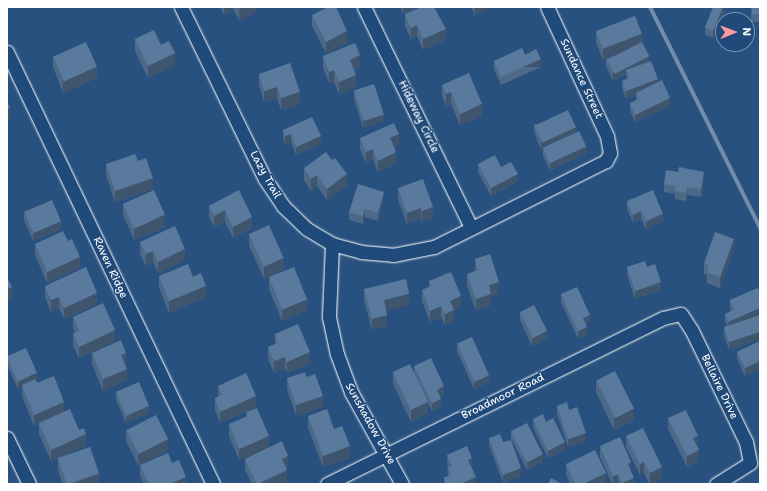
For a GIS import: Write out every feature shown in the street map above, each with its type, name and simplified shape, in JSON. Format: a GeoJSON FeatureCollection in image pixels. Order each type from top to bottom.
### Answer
{"type":"FeatureCollection","features":[{"type":"Feature","properties":{"kind":"street","name":"Lazy Trail"},"geometry":{"type":"LineString","coordinates":[[181,7],[274,194],[295,218],[332,244],[361,252],[403,254],[434,246],[600,166],[610,153]]}},
{"type":"Feature","properties":{"kind":"street","name":"Hideway Circle"},"geometry":{"type":"LineString","coordinates":[[364,7],[471,227]]}},
{"type":"Feature","properties":{"kind":"street","name":"Sundance Street"},"geometry":{"type":"LineString","coordinates":[[547,7],[607,136],[610,153]]}},
{"type":"Feature","properties":{"kind":"street","name":"Raven Ridge"},"geometry":{"type":"LineString","coordinates":[[7,52],[213,484]]}},
{"type":"Feature","properties":{"kind":"street","name":"Sunshadow Drive"},"geometry":{"type":"LineString","coordinates":[[332,244],[329,317],[336,354],[351,392],[387,454],[402,484]]}},
{"type":"Feature","properties":{"kind":"street","name":"Broadmoor Road"},"geometry":{"type":"LineString","coordinates":[[327,484],[662,318],[681,314]]}},
{"type":"Feature","properties":{"kind":"street","name":"Bellaire Drive"},"geometry":{"type":"LineString","coordinates":[[681,314],[692,330],[746,442],[750,464],[716,484]]}},
{"type":"Feature","properties":{"kind":"street"},"geometry":{"type":"LineString","coordinates":[[7,438],[29,484]]}},
{"type":"Feature","properties":{"kind":"building"},"geometry":{"type":"Polygon","coordinates":[[[328,7],[336,7],[347,31],[326,42],[312,15],[328,7]]]}},
{"type":"Feature","properties":{"kind":"building"},"geometry":{"type":"Polygon","coordinates":[[[421,7],[434,7],[446,29],[423,39],[417,25],[411,28],[405,14],[421,7]]]}},
{"type":"Feature","properties":{"kind":"building"},"geometry":{"type":"Polygon","coordinates":[[[713,7],[723,7],[721,12],[715,12],[715,26],[713,31],[705,27],[713,7]]]}},
{"type":"Feature","properties":{"kind":"building"},"geometry":{"type":"Polygon","coordinates":[[[752,7],[760,7],[760,14],[755,14],[755,12],[752,12],[752,7]]]}},
{"type":"Feature","properties":{"kind":"building"},"geometry":{"type":"Polygon","coordinates":[[[635,16],[642,34],[603,49],[596,31],[635,16]]]}},
{"type":"Feature","properties":{"kind":"building"},"geometry":{"type":"Polygon","coordinates":[[[154,30],[161,45],[169,41],[175,53],[148,66],[135,39],[154,30]]]}},
{"type":"Feature","properties":{"kind":"building"},"geometry":{"type":"Polygon","coordinates":[[[86,42],[97,67],[64,81],[53,57],[86,42]]]}},
{"type":"Feature","properties":{"kind":"building"},"geometry":{"type":"Polygon","coordinates":[[[642,42],[649,56],[615,74],[607,60],[642,42]]]}},
{"type":"Feature","properties":{"kind":"building"},"geometry":{"type":"Polygon","coordinates":[[[355,43],[360,55],[350,60],[356,75],[339,82],[334,70],[329,72],[323,56],[355,43]]]}},
{"type":"Feature","properties":{"kind":"building"},"geometry":{"type":"Polygon","coordinates":[[[522,48],[525,55],[536,49],[541,59],[501,77],[494,61],[522,48]]]}},
{"type":"Feature","properties":{"kind":"building"},"geometry":{"type":"Polygon","coordinates":[[[651,61],[658,79],[626,91],[622,81],[629,78],[626,70],[651,61]]]}},
{"type":"Feature","properties":{"kind":"building"},"geometry":{"type":"Polygon","coordinates":[[[290,63],[300,92],[281,98],[277,87],[264,91],[259,74],[290,63]]]}},
{"type":"Feature","properties":{"kind":"building"},"geometry":{"type":"Polygon","coordinates":[[[469,73],[482,104],[460,114],[451,92],[446,94],[442,85],[469,73]]]}},
{"type":"Feature","properties":{"kind":"building"},"geometry":{"type":"Polygon","coordinates":[[[662,80],[670,98],[635,115],[630,103],[639,99],[636,93],[662,80]]]}},
{"type":"Feature","properties":{"kind":"building"},"geometry":{"type":"Polygon","coordinates":[[[374,84],[384,114],[364,121],[354,90],[374,84]]]}},
{"type":"Feature","properties":{"kind":"building"},"geometry":{"type":"Polygon","coordinates":[[[7,101],[10,108],[7,109],[7,101]]]}},
{"type":"Feature","properties":{"kind":"building"},"geometry":{"type":"Polygon","coordinates":[[[568,110],[576,127],[542,143],[534,126],[568,110]]]}},
{"type":"Feature","properties":{"kind":"building"},"geometry":{"type":"Polygon","coordinates":[[[312,117],[321,136],[296,147],[291,134],[285,136],[283,130],[312,117]]]}},
{"type":"Feature","properties":{"kind":"building"},"geometry":{"type":"Polygon","coordinates":[[[394,123],[399,134],[390,138],[396,152],[378,161],[373,149],[366,152],[360,138],[394,123]]]}},
{"type":"Feature","properties":{"kind":"building"},"geometry":{"type":"Polygon","coordinates":[[[579,131],[586,146],[550,163],[543,148],[579,131]]]}},
{"type":"Feature","properties":{"kind":"building"},"geometry":{"type":"Polygon","coordinates":[[[326,152],[332,160],[335,158],[347,174],[327,189],[317,175],[311,179],[304,168],[326,152]]]}},
{"type":"Feature","properties":{"kind":"building"},"geometry":{"type":"Polygon","coordinates":[[[135,154],[138,161],[146,158],[153,178],[115,191],[106,164],[135,154]]]}},
{"type":"Feature","properties":{"kind":"building"},"geometry":{"type":"Polygon","coordinates":[[[495,155],[501,167],[511,162],[518,174],[491,188],[478,164],[495,155]]]}},
{"type":"Feature","properties":{"kind":"building"},"geometry":{"type":"Polygon","coordinates":[[[679,167],[704,172],[701,189],[687,187],[686,193],[675,191],[676,186],[664,184],[666,170],[678,172],[679,167]]]}},
{"type":"Feature","properties":{"kind":"building"},"geometry":{"type":"Polygon","coordinates":[[[423,179],[433,207],[422,211],[421,208],[407,213],[398,188],[423,179]]]}},
{"type":"Feature","properties":{"kind":"building"},"geometry":{"type":"Polygon","coordinates":[[[358,184],[384,192],[378,213],[365,209],[363,216],[349,212],[358,184]]]}},
{"type":"Feature","properties":{"kind":"building"},"geometry":{"type":"Polygon","coordinates":[[[154,190],[165,215],[134,228],[123,204],[154,190]]]}},
{"type":"Feature","properties":{"kind":"building"},"geometry":{"type":"Polygon","coordinates":[[[239,190],[252,217],[233,227],[225,210],[214,216],[209,206],[239,190]]]}},
{"type":"Feature","properties":{"kind":"building"},"geometry":{"type":"Polygon","coordinates":[[[653,190],[663,214],[646,221],[641,211],[633,215],[627,201],[653,190]]]}},
{"type":"Feature","properties":{"kind":"building"},"geometry":{"type":"Polygon","coordinates":[[[52,200],[61,221],[33,233],[24,212],[52,200]]]}},
{"type":"Feature","properties":{"kind":"building"},"geometry":{"type":"Polygon","coordinates":[[[269,225],[284,258],[264,267],[249,234],[269,225]]]}},
{"type":"Feature","properties":{"kind":"building"},"geometry":{"type":"Polygon","coordinates":[[[175,226],[185,249],[158,262],[153,251],[146,254],[140,242],[175,226]]]}},
{"type":"Feature","properties":{"kind":"building"},"geometry":{"type":"Polygon","coordinates":[[[63,231],[68,241],[72,239],[80,257],[47,272],[35,244],[63,231]]]}},
{"type":"Feature","properties":{"kind":"building"},"geometry":{"type":"Polygon","coordinates":[[[715,232],[734,239],[720,277],[707,272],[709,265],[704,263],[715,232]]]}},
{"type":"Feature","properties":{"kind":"building"},"geometry":{"type":"Polygon","coordinates":[[[490,254],[499,282],[489,285],[491,294],[476,299],[467,274],[478,270],[475,259],[490,254]]]}},
{"type":"Feature","properties":{"kind":"building"},"geometry":{"type":"Polygon","coordinates":[[[645,261],[647,267],[655,264],[661,282],[635,291],[627,267],[645,261]]]}},
{"type":"Feature","properties":{"kind":"building"},"geometry":{"type":"Polygon","coordinates":[[[188,264],[193,277],[201,273],[206,286],[169,301],[159,276],[188,264]]]}},
{"type":"Feature","properties":{"kind":"building"},"geometry":{"type":"Polygon","coordinates":[[[86,267],[97,293],[64,308],[59,297],[51,300],[45,286],[86,267]]]}},
{"type":"Feature","properties":{"kind":"building"},"geometry":{"type":"Polygon","coordinates":[[[294,267],[307,299],[282,310],[269,277],[294,267]]]}},
{"type":"Feature","properties":{"kind":"building"},"geometry":{"type":"Polygon","coordinates":[[[451,272],[461,296],[450,301],[454,310],[445,314],[441,306],[430,311],[422,290],[431,286],[429,281],[451,272]]]}},
{"type":"Feature","properties":{"kind":"building"},"geometry":{"type":"Polygon","coordinates":[[[7,277],[12,287],[7,289],[7,277]]]}},
{"type":"Feature","properties":{"kind":"building"},"geometry":{"type":"Polygon","coordinates":[[[406,279],[409,294],[384,300],[387,315],[372,319],[364,289],[406,279]]]}},
{"type":"Feature","properties":{"kind":"building"},"geometry":{"type":"Polygon","coordinates":[[[577,287],[590,315],[583,318],[587,327],[578,331],[561,294],[577,287]]]}},
{"type":"Feature","properties":{"kind":"building"},"geometry":{"type":"Polygon","coordinates":[[[758,288],[760,294],[760,308],[728,322],[725,314],[734,310],[730,300],[758,288]]]}},
{"type":"Feature","properties":{"kind":"building"},"geometry":{"type":"Polygon","coordinates":[[[103,303],[115,330],[79,347],[73,334],[80,331],[73,317],[103,303]]]}},
{"type":"Feature","properties":{"kind":"building"},"geometry":{"type":"Polygon","coordinates":[[[534,305],[547,331],[533,338],[520,312],[534,305]]]}},
{"type":"Feature","properties":{"kind":"building"},"geometry":{"type":"Polygon","coordinates":[[[760,315],[760,332],[729,342],[724,327],[760,315]]]}},
{"type":"Feature","properties":{"kind":"building"},"geometry":{"type":"Polygon","coordinates":[[[298,324],[310,352],[287,362],[285,357],[274,361],[268,347],[278,343],[275,334],[298,324]]]}},
{"type":"Feature","properties":{"kind":"building"},"geometry":{"type":"Polygon","coordinates":[[[472,337],[489,375],[474,382],[457,344],[472,337]]]}},
{"type":"Feature","properties":{"kind":"building"},"geometry":{"type":"Polygon","coordinates":[[[121,340],[126,353],[121,355],[127,369],[103,379],[92,353],[121,340]]]}},
{"type":"Feature","properties":{"kind":"building"},"geometry":{"type":"Polygon","coordinates":[[[760,341],[760,361],[745,368],[737,352],[760,341]]]}},
{"type":"Feature","properties":{"kind":"building"},"geometry":{"type":"Polygon","coordinates":[[[26,348],[37,373],[18,381],[7,356],[26,348]]]}},
{"type":"Feature","properties":{"kind":"building"},"geometry":{"type":"Polygon","coordinates":[[[431,358],[444,386],[437,390],[441,399],[432,403],[414,366],[431,358]]]}},
{"type":"Feature","properties":{"kind":"building"},"geometry":{"type":"Polygon","coordinates":[[[410,364],[428,402],[411,410],[393,372],[410,364]]]}},
{"type":"Feature","properties":{"kind":"building"},"geometry":{"type":"Polygon","coordinates":[[[615,371],[634,408],[615,418],[596,381],[615,371]]]}},
{"type":"Feature","properties":{"kind":"building"},"geometry":{"type":"Polygon","coordinates":[[[305,372],[306,377],[315,374],[323,396],[296,405],[287,378],[305,372]]]}},
{"type":"Feature","properties":{"kind":"building"},"geometry":{"type":"Polygon","coordinates":[[[246,373],[256,396],[220,412],[215,398],[222,395],[218,386],[246,373]]]}},
{"type":"Feature","properties":{"kind":"building"},"geometry":{"type":"Polygon","coordinates":[[[54,376],[64,402],[34,415],[22,385],[35,379],[37,383],[54,376]]]}},
{"type":"Feature","properties":{"kind":"building"},"geometry":{"type":"Polygon","coordinates":[[[139,382],[149,406],[126,416],[116,392],[139,382]]]}},
{"type":"Feature","properties":{"kind":"building"},"geometry":{"type":"Polygon","coordinates":[[[567,402],[569,410],[577,407],[586,433],[568,439],[557,406],[567,402]]]}},
{"type":"Feature","properties":{"kind":"building"},"geometry":{"type":"Polygon","coordinates":[[[257,408],[269,436],[239,449],[229,424],[248,416],[246,412],[257,408]]]}},
{"type":"Feature","properties":{"kind":"building"},"geometry":{"type":"Polygon","coordinates":[[[70,409],[79,430],[84,428],[86,434],[51,450],[39,423],[70,409]]]}},
{"type":"Feature","properties":{"kind":"building"},"geometry":{"type":"Polygon","coordinates":[[[327,409],[334,429],[342,426],[350,446],[323,456],[308,416],[327,409]]]}},
{"type":"Feature","properties":{"kind":"building"},"geometry":{"type":"Polygon","coordinates":[[[686,410],[698,436],[693,438],[699,450],[687,456],[668,418],[686,410]]]}},
{"type":"Feature","properties":{"kind":"building"},"geometry":{"type":"Polygon","coordinates":[[[543,414],[546,422],[553,418],[565,442],[548,451],[533,419],[543,414]]]}},
{"type":"Feature","properties":{"kind":"building"},"geometry":{"type":"Polygon","coordinates":[[[156,415],[168,439],[139,454],[127,430],[156,415]]]}},
{"type":"Feature","properties":{"kind":"building"},"geometry":{"type":"Polygon","coordinates":[[[527,423],[543,454],[527,462],[511,431],[527,423]]]}},
{"type":"Feature","properties":{"kind":"building"},"geometry":{"type":"Polygon","coordinates":[[[643,428],[662,467],[650,473],[644,462],[640,464],[626,436],[643,428]]]}},
{"type":"Feature","properties":{"kind":"building"},"geometry":{"type":"Polygon","coordinates":[[[500,434],[503,442],[511,440],[521,468],[503,475],[489,438],[500,434]]]}},
{"type":"Feature","properties":{"kind":"building"},"geometry":{"type":"Polygon","coordinates":[[[620,437],[631,462],[628,464],[634,478],[622,483],[618,474],[613,476],[600,446],[620,437]]]}},
{"type":"Feature","properties":{"kind":"building"},"geometry":{"type":"Polygon","coordinates":[[[282,441],[288,456],[282,459],[287,470],[257,484],[245,459],[282,441]]]}},
{"type":"Feature","properties":{"kind":"building"},"geometry":{"type":"Polygon","coordinates":[[[467,446],[472,458],[468,460],[476,477],[460,484],[446,484],[444,478],[451,475],[448,468],[452,466],[447,455],[467,446]]]}},
{"type":"Feature","properties":{"kind":"building"},"geometry":{"type":"Polygon","coordinates":[[[90,447],[99,473],[67,484],[58,458],[90,447]]]}},
{"type":"Feature","properties":{"kind":"building"},"geometry":{"type":"Polygon","coordinates":[[[595,450],[606,473],[583,484],[575,484],[566,464],[595,450]]]}},
{"type":"Feature","properties":{"kind":"building"},"geometry":{"type":"Polygon","coordinates":[[[168,453],[172,463],[179,460],[186,477],[169,484],[149,484],[140,465],[168,453]]]}},
{"type":"Feature","properties":{"kind":"building"},"geometry":{"type":"Polygon","coordinates":[[[551,478],[562,484],[548,484],[551,478]]]}},
{"type":"Feature","properties":{"kind":"waterway"},"geometry":{"type":"LineString","coordinates":[[650,7],[760,228]]}}]}
